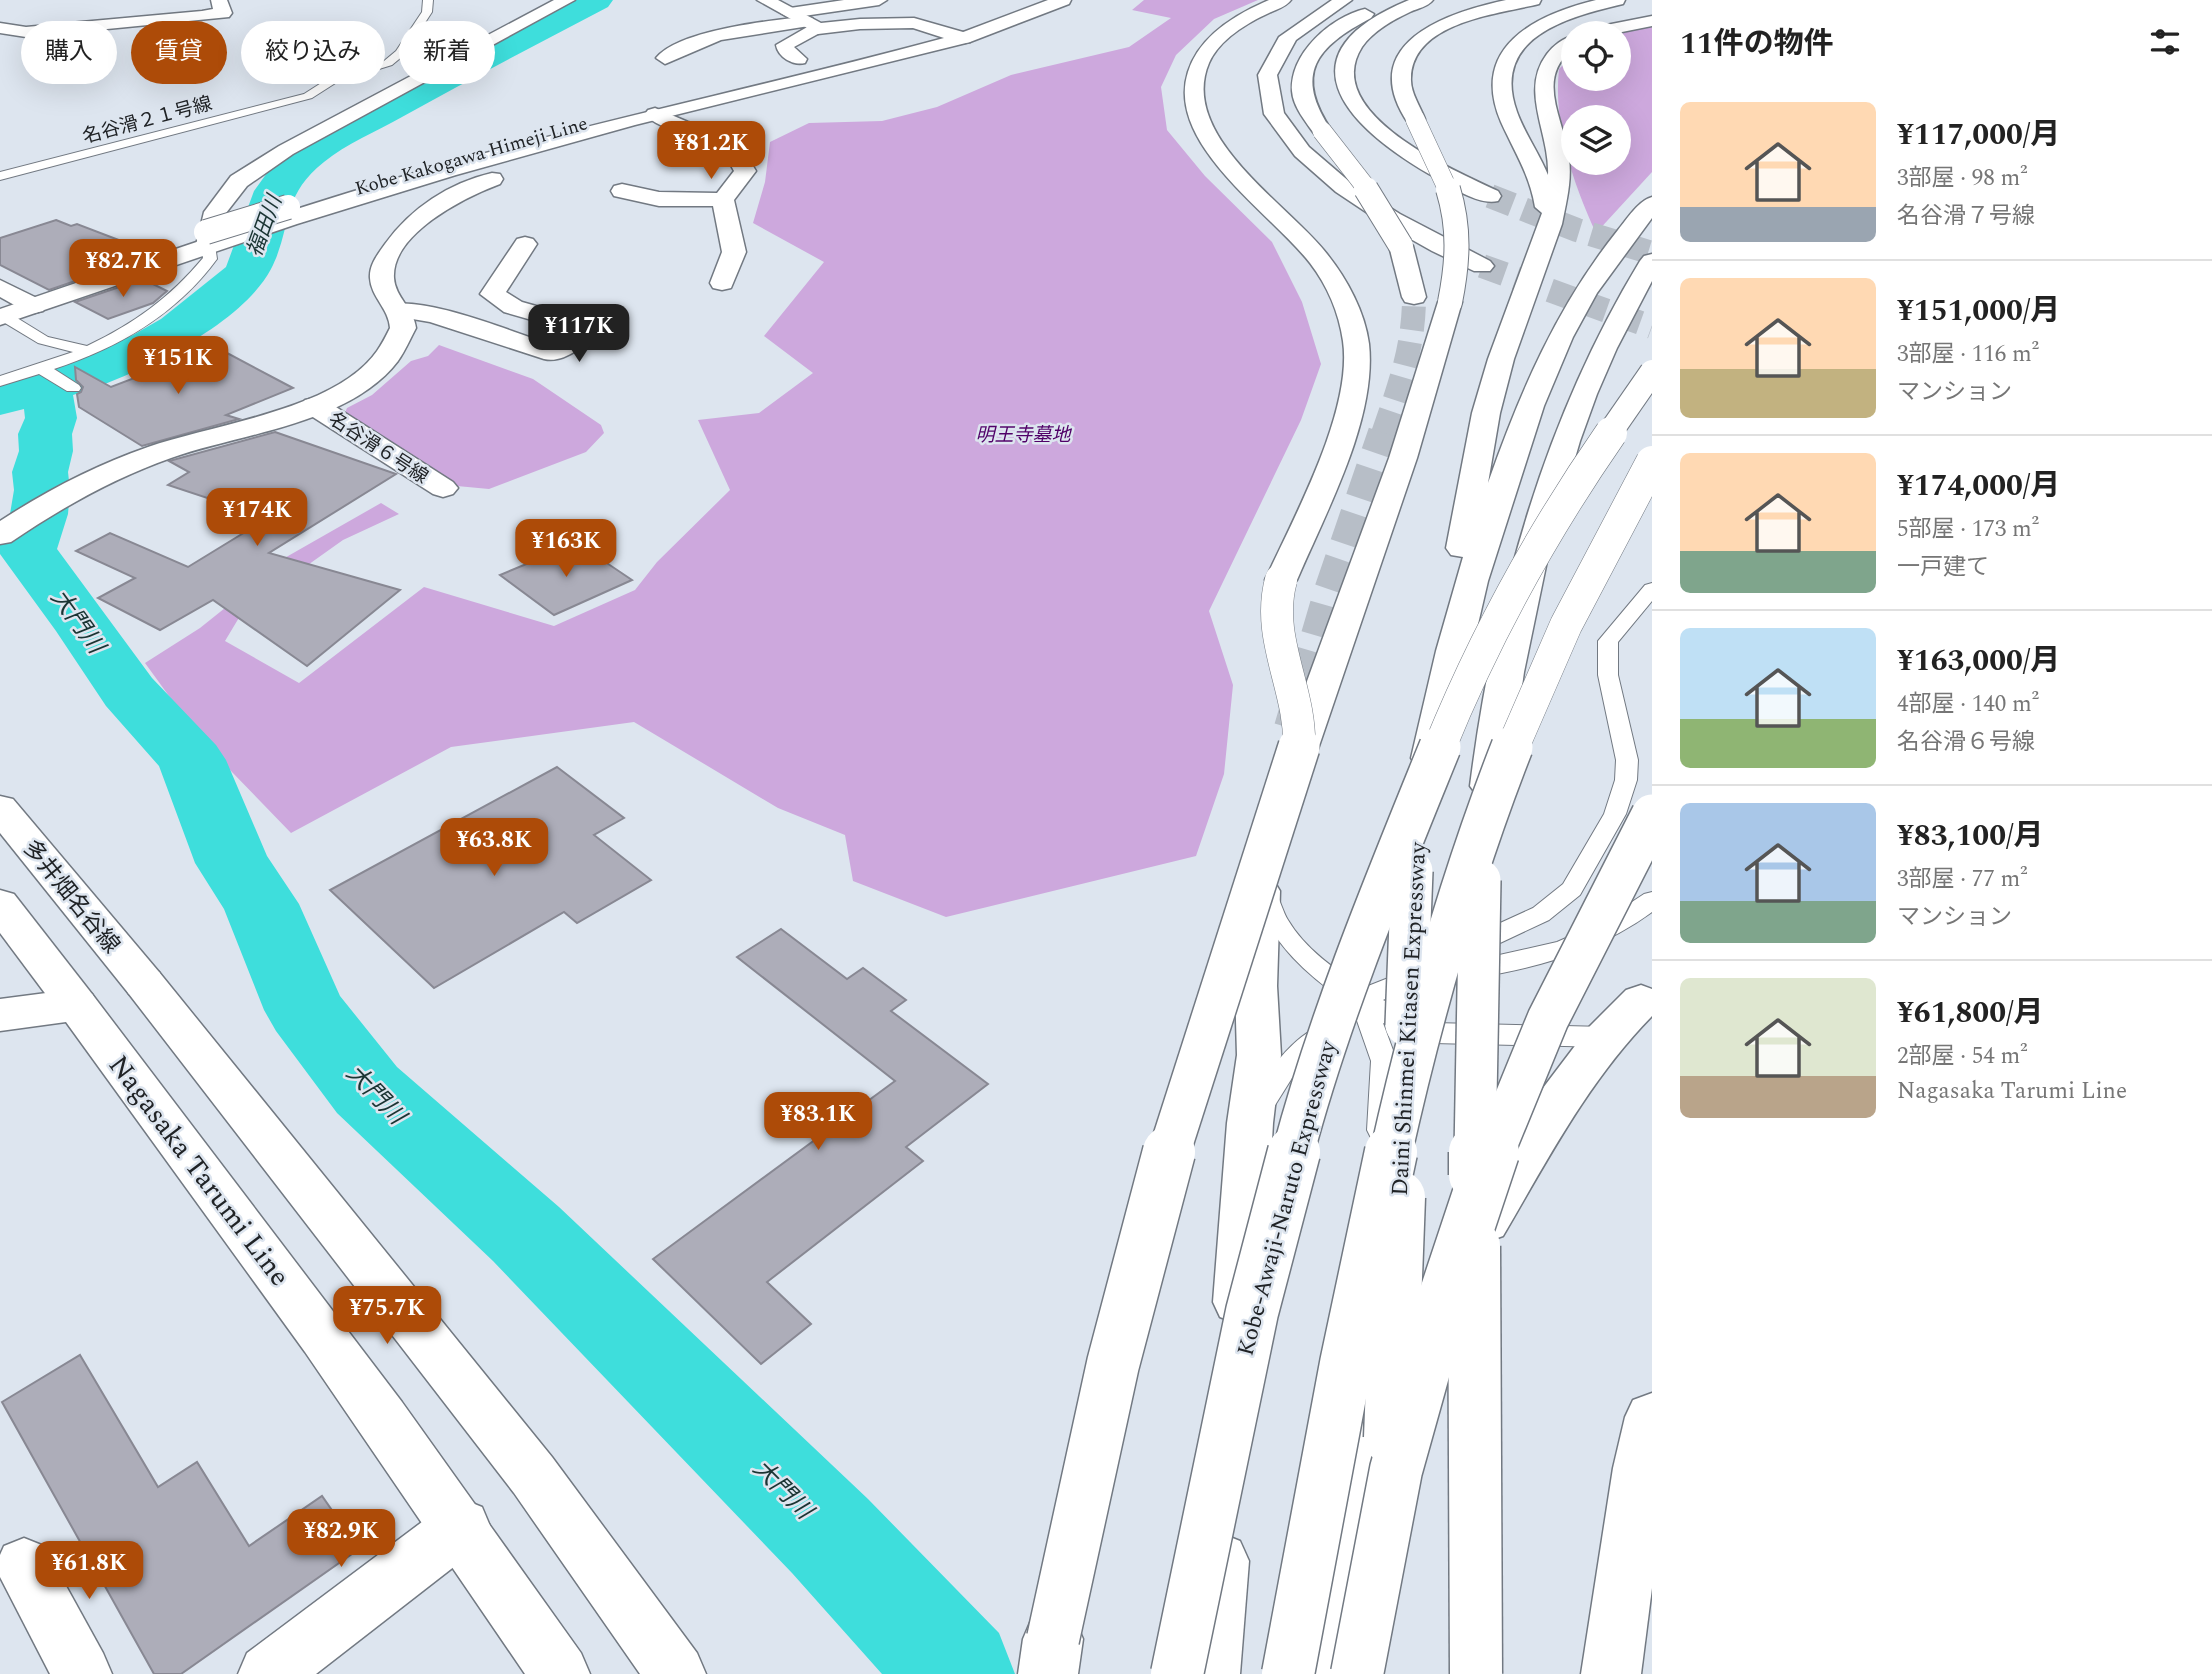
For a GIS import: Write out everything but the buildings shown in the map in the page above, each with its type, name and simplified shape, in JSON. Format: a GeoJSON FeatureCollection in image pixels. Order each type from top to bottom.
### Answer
{"type":"FeatureCollection","features":[{"type":"Feature","properties":{"kind":"main road"},"geometry":{"type":"LineString","coordinates":[[207,239],[215,212],[239,181],[286,150],[567,0]]}},
{"type":"Feature","properties":{"kind":"main road"},"geometry":{"type":"LineString","coordinates":[[765,0],[805,21],[914,23],[956,36],[1063,0]]}},
{"type":"Feature","properties":{"kind":"main road"},"geometry":{"type":"LineString","coordinates":[[665,58],[726,34],[805,21],[878,0]]}},
{"type":"Feature","properties":{"kind":"main road"},"geometry":{"type":"LineString","coordinates":[[956,36],[1039,0]]}},
{"type":"Feature","properties":{"kind":"main road"},"geometry":{"type":"LineString","coordinates":[[1210,1674],[1250,1123],[1259,1055],[1256,986],[1261,865],[1291,751],[1297,704],[1274,626],[1273,609],[1281,580],[1338,445],[1355,374],[1356,347],[1350,316],[1337,286],[1309,246],[1223,159],[1197,119],[1192,85],[1196,69],[1216,41],[1248,17],[1283,0]]}},
{"type":"Feature","properties":{"kind":"main road"},"geometry":{"type":"LineString","coordinates":[[1344,0],[1305,21],[1289,34],[1278,49],[1270,65],[1268,81],[1276,116],[1288,136],[1306,157],[1332,181],[1419,235],[1482,266]]}},
{"type":"Feature","properties":{"kind":"main road"},"geometry":{"type":"LineString","coordinates":[[1406,0],[1350,22],[1324,41],[1307,62],[1302,94],[1322,131],[1375,200],[1401,246],[1414,297]]}},
{"type":"Feature","properties":{"kind":"main road"},"geometry":{"type":"LineString","coordinates":[[1425,0],[1389,16],[1359,39],[1345,63],[1346,87],[1368,121],[1388,139],[1417,159],[1490,196]]}},
{"type":"Feature","properties":{"kind":"main road"},"geometry":{"type":"LineString","coordinates":[[1048,1674],[1106,1395],[1154,1203],[1198,1052],[1291,751],[1354,596],[1403,458],[1450,302],[1459,248],[1455,205],[1447,181],[1415,119],[1400,80],[1402,64],[1409,49],[1423,36],[1445,24],[1474,13],[1533,0]]}},
{"type":"Feature","properties":{"kind":"main road"},"geometry":{"type":"LineString","coordinates":[[1545,244],[1546,205],[1542,182],[1506,110],[1500,73],[1505,57],[1517,42],[1536,28],[1560,16],[1617,0]]}},
{"type":"Feature","properties":{"kind":"main road"},"geometry":{"type":"LineString","coordinates":[[0,26],[26,32],[221,6]]}},
{"type":"Feature","properties":{"kind":"main road"},"geometry":{"type":"LineString","coordinates":[[0,26],[33,12]]}},
{"type":"Feature","properties":{"kind":"main road"},"geometry":{"type":"LineString","coordinates":[[798,59],[785,49],[785,45],[805,21]]}},
{"type":"Feature","properties":{"kind":"main road"},"geometry":{"type":"LineString","coordinates":[[1631,25],[1652,21]]}},
{"type":"Feature","properties":{"kind":"main road","name":"Kobe Kakogawa Himeji Line"},"geometry":{"type":"LineString","coordinates":[[582,128],[655,114],[879,61],[956,36]]}},
{"type":"Feature","properties":{"kind":"main road","name":"Kobe Kakogawa Himeji Line"},"geometry":{"type":"LineString","coordinates":[[9,304],[289,213],[448,170],[582,128],[956,36]]}},
{"type":"Feature","properties":{"kind":"main road"},"geometry":{"type":"LineString","coordinates":[[1448,666],[1467,514],[1486,413],[1501,359],[1552,224],[1559,162],[1542,88],[1548,61],[1561,48]]}},
{"type":"Feature","properties":{"kind":"main road"},"geometry":{"type":"LineString","coordinates":[[655,114],[681,126],[727,139],[745,171],[723,200],[733,251],[722,283]]}},
{"type":"Feature","properties":{"kind":"main road","name":"Kobe Kakogawa Himeji Line"},"geometry":{"type":"LineString","coordinates":[[398,310],[384,289],[381,276],[388,256],[422,213],[470,187],[586,148],[590,142],[582,128]]}},
{"type":"Feature","properties":{"kind":"main road"},"geometry":{"type":"LineString","coordinates":[[622,191],[659,199],[723,200]]}},
{"type":"Feature","properties":{"kind":"main road","name":"Daini Shinmei Kitasen Expressway"},"geometry":{"type":"LineString","coordinates":[[1380,1674],[1412,871],[1428,762],[1448,666],[1484,538],[1550,357],[1585,292],[1652,204]]}},
{"type":"Feature","properties":{"kind":"main road"},"geometry":{"type":"LineString","coordinates":[[5,532],[50,504],[129,464],[163,450],[315,407],[355,386],[387,355],[404,328],[398,310],[434,316],[553,353],[591,329],[513,307],[492,294],[525,244]]}},
{"type":"Feature","properties":{"kind":"main road"},"geometry":{"type":"LineString","coordinates":[[1476,1674],[1473,1317],[1480,880],[1490,773],[1532,547],[1595,366],[1629,298],[1652,261]]}},
{"type":"Feature","properties":{"kind":"main road","name":"Kobe-Awaji-Naruto Expressway"},"geometry":{"type":"LineString","coordinates":[[1177,1674],[1252,1312],[1316,1070],[1381,892],[1432,768],[1500,620],[1581,476],[1652,372]]}},
{"type":"Feature","properties":{"kind":"main road","name":"名谷滑６号線"},"geometry":{"type":"LineString","coordinates":[[315,407],[443,488]]}},
{"type":"Feature","properties":{"kind":"main road"},"geometry":{"type":"LineString","coordinates":[[1288,1674],[1350,1337],[1415,1047],[1453,911],[1512,748],[1575,608],[1652,463]]}},
{"type":"Feature","properties":{"kind":"main road","name":"多井畑名谷線"},"geometry":{"type":"LineString","coordinates":[[0,808],[144,983],[533,1475],[676,1674]]}},
{"type":"Feature","properties":{"kind":"main road"},"geometry":{"type":"LineString","coordinates":[[1357,1674],[1396,1470],[1447,1289],[1494,1150],[1548,1019],[1641,844],[1652,815]]}},
{"type":"Feature","properties":{"kind":"main road"},"geometry":{"type":"LineString","coordinates":[[0,1015],[77,1005],[3,908]]}},
{"type":"Feature","properties":{"kind":"main road"},"geometry":{"type":"LineString","coordinates":[[1317,1674],[1362,1523],[1488,1217],[1559,1100],[1605,1037],[1641,1001]]}},
{"type":"Feature","properties":{"kind":"main road","name":"Nagasaka Tarumi Line"},"geometry":{"type":"LineString","coordinates":[[77,1005],[245,1229],[462,1527],[560,1674]]}},
{"type":"Feature","properties":{"kind":"main road"},"geometry":{"type":"LineString","coordinates":[[1611,1674],[1646,1443]]}},
{"type":"Feature","properties":{"kind":"main road"},"geometry":{"type":"LineString","coordinates":[[268,1674],[462,1527]]}},
{"type":"Feature","properties":{"kind":"main road"},"geometry":{"type":"LineString","coordinates":[[24,1566],[82,1674]]}},
{"type":"Feature","properties":{"kind":"lane","name":"名谷滑２１号線"},"geometry":{"type":"LineString","coordinates":[[0,176],[308,96],[333,80],[387,62],[400,53],[427,12],[428,0]]}},
{"type":"Feature","properties":{"kind":"lane"},"geometry":{"type":"LineString","coordinates":[[125,132],[151,137]]}},
{"type":"Feature","properties":{"kind":"lane"},"geometry":{"type":"LineString","coordinates":[[0,381],[47,372],[126,334],[182,295],[210,259],[207,239]]}},
{"type":"Feature","properties":{"kind":"lane"},"geometry":{"type":"LineString","coordinates":[[9,304],[43,340],[88,351]]}},
{"type":"Feature","properties":{"kind":"lane"},"geometry":{"type":"LineString","coordinates":[[47,372],[74,388]]}},
{"type":"Feature","properties":{"kind":"lane"},"geometry":{"type":"LineString","coordinates":[[1250,1123],[1283,1071],[1362,1000],[1541,914],[1572,889],[1615,814],[1626,780],[1627,760],[1608,675],[1608,641],[1652,589]]}},
{"type":"Feature","properties":{"kind":"lane"},"geometry":{"type":"LineString","coordinates":[[1261,865],[1271,914],[1285,937],[1306,957],[1387,1017],[1433,1033],[1605,1037]]}},
{"type":"Feature","properties":{"kind":"lane"},"geometry":{"type":"LineString","coordinates":[[1401,980],[1520,961],[1567,949],[1622,923],[1652,900]]}},
{"type":"Feature","properties":{"kind":"lane"},"geometry":{"type":"LineString","coordinates":[[1362,1000],[1384,1061],[1362,1523]]}},
{"type":"Feature","properties":{"kind":"green space","name":"明王寺墓地"},"geometry":{"type":"Polygon","coordinates":[[[1144,0],[1258,0],[1214,19],[1176,55],[1161,87],[1167,130],[1205,176],[1272,242],[1302,302],[1321,364],[1301,420],[1209,611],[1233,685],[1224,774],[1196,856],[946,917],[853,881],[845,835],[778,808],[634,722],[451,747],[291,833],[201,740],[145,663],[200,628],[235,600],[260,572],[381,503],[399,514],[343,540],[243,611],[225,641],[299,683],[424,587],[554,626],[635,590],[657,562],[730,490],[698,420],[759,413],[813,373],[764,336],[824,262],[753,223],[765,182],[770,142],[809,123],[882,121],[937,107],[1011,75],[1129,47],[1171,18],[1132,10],[1144,0]]]}},
{"type":"Feature","properties":{"kind":"green space"},"geometry":{"type":"Polygon","coordinates":[[[1652,24],[1652,172],[1596,233],[1573,175],[1631,175],[1631,105],[1561,105],[1561,125],[1559,69],[1561,67],[1561,91],[1631,91],[1631,29],[1652,24]]]}},
{"type":"Feature","properties":{"kind":"green space"},"geometry":{"type":"Polygon","coordinates":[[[439,345],[533,379],[601,425],[604,433],[586,452],[489,489],[457,486],[344,415],[347,408],[372,395],[411,361],[428,356],[439,345]]]}},
{"type":"Feature","properties":{"kind":"waterway","name":"福田川"},"geometry":{"type":"LineString","coordinates":[[0,399],[61,382],[122,359],[179,329],[205,311],[245,274],[256,251],[278,185],[311,152],[484,57],[597,0]]}},
{"type":"Feature","properties":{"kind":"waterway","name":"大門川"},"geometry":{"type":"LineString","coordinates":[[40,390],[49,398],[51,418],[45,434],[46,451],[40,472],[42,490],[39,514],[27,550],[83,624],[129,692],[191,760],[232,863],[261,904],[305,1010],[367,1090],[526,1234],[830,1536],[958,1674]]}},
{"type":"Feature","properties":{"kind":"tunnel"},"geometry":{"type":"LineString","coordinates":[[1490,196],[1577,230],[1652,253]]}},
{"type":"Feature","properties":{"kind":"tunnel"},"geometry":{"type":"LineString","coordinates":[[1482,266],[1652,327]]}},
{"type":"Feature","properties":{"kind":"tunnel"},"geometry":{"type":"LineString","coordinates":[[1383,434],[1408,350],[1414,297]]}},
{"type":"Feature","properties":{"kind":"tunnel"},"geometry":{"type":"LineString","coordinates":[[1290,728],[1330,591],[1384,433]]}}]}
